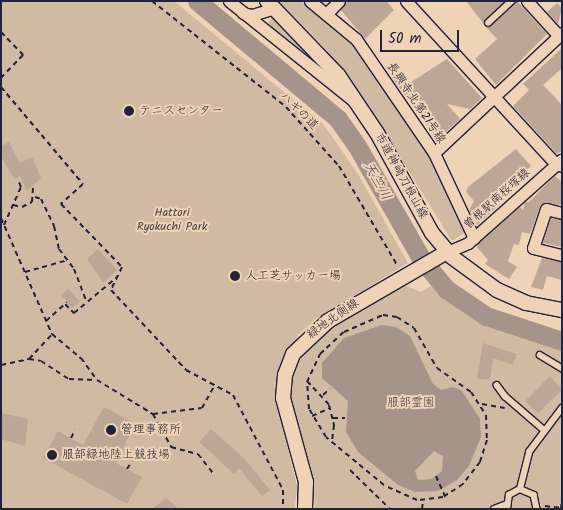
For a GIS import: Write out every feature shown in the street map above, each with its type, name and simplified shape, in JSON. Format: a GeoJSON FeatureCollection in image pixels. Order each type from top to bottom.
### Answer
{"type":"FeatureCollection","features":[{"type":"Feature","properties":{"kind":"street"},"geometry":{"type":"LineString","coordinates":[[229,1],[356,102]]}},
{"type":"Feature","properties":{"kind":"street","name":"長興寺北第21号線"},"geometry":{"type":"LineString","coordinates":[[310,1],[356,40],[434,153],[474,238]]}},
{"type":"Feature","properties":{"kind":"street"},"geometry":{"type":"LineString","coordinates":[[326,14],[339,1]]}},
{"type":"Feature","properties":{"kind":"street"},"geometry":{"type":"LineString","coordinates":[[406,1],[494,97],[560,163]]}},
{"type":"Feature","properties":{"kind":"street"},"geometry":{"type":"LineString","coordinates":[[434,153],[560,35],[527,1]]}},
{"type":"Feature","properties":{"kind":"street"},"geometry":{"type":"LineString","coordinates":[[243,13],[256,14],[271,5]]}},
{"type":"Feature","properties":{"kind":"street","name":"市道神崎刀根山線"},"geometry":{"type":"LineString","coordinates":[[271,5],[338,75],[356,102],[441,254],[497,290],[562,310]]}},
{"type":"Feature","properties":{"kind":"street","name":"曽根駅南桜塚線"},"geometry":{"type":"LineString","coordinates":[[441,254],[474,238],[560,163]]}},
{"type":"Feature","properties":{"kind":"street"},"geometry":{"type":"LineString","coordinates":[[562,213],[546,209],[538,228],[533,248],[562,256]]}},
{"type":"Feature","properties":{"kind":"street","name":"緑地北側線"},"geometry":{"type":"LineString","coordinates":[[305,509],[306,482],[283,398],[289,363],[317,328],[441,254]]}},
{"type":"Feature","properties":{"kind":"lane"},"geometry":{"type":"LineString","coordinates":[[488,23],[512,1]]}},
{"type":"Feature","properties":{"kind":"lane"},"geometry":{"type":"LineString","coordinates":[[540,355],[562,368]]}},
{"type":"Feature","properties":{"kind":"lane"},"geometry":{"type":"LineString","coordinates":[[497,385],[505,396],[543,429]]}},
{"type":"Feature","properties":{"kind":"lane"},"geometry":{"type":"LineString","coordinates":[[520,489],[524,464],[543,429],[561,409]]}},
{"type":"Feature","properties":{"kind":"lane"},"geometry":{"type":"LineString","coordinates":[[494,509],[507,506],[509,496],[520,489],[532,492],[537,507],[545,506]]}},
{"type":"Feature","properties":{"kind":"path","name":"ハギの道"},"geometry":{"type":"LineString","coordinates":[[152,1],[286,107],[339,166],[397,265]]}},
{"type":"Feature","properties":{"kind":"path"},"geometry":{"type":"LineString","coordinates":[[1,32],[23,55],[2,77]]}},
{"type":"Feature","properties":{"kind":"path"},"geometry":{"type":"LineString","coordinates":[[1,88],[83,184],[61,204],[122,267],[111,290],[186,370],[233,395],[283,490],[283,509]]}},
{"type":"Feature","properties":{"kind":"path"},"geometry":{"type":"LineString","coordinates":[[4,225],[21,187],[18,180]]}},
{"type":"Feature","properties":{"kind":"path"},"geometry":{"type":"LineString","coordinates":[[33,187],[35,197]]}},
{"type":"Feature","properties":{"kind":"path"},"geometry":{"type":"LineString","coordinates":[[35,197],[41,199],[54,226],[59,249],[68,260],[82,286],[86,302]]}},
{"type":"Feature","properties":{"kind":"path"},"geometry":{"type":"LineString","coordinates":[[13,205],[22,207],[35,197]]}},
{"type":"Feature","properties":{"kind":"path"},"geometry":{"type":"LineString","coordinates":[[1,218],[52,334],[81,358],[97,380],[154,414],[171,447],[198,454],[213,473]]}},
{"type":"Feature","properties":{"kind":"path"},"geometry":{"type":"LineString","coordinates":[[25,272],[68,260]]}},
{"type":"Feature","properties":{"kind":"path"},"geometry":{"type":"LineString","coordinates":[[46,321],[66,303],[74,313],[118,277]]}},
{"type":"Feature","properties":{"kind":"path"},"geometry":{"type":"LineString","coordinates":[[391,316],[414,328],[439,370],[466,386],[482,404],[488,424],[484,454],[463,484],[445,496],[423,501],[384,485],[332,442],[312,416],[307,381],[317,358],[339,336],[371,318],[391,316]]}},
{"type":"Feature","properties":{"kind":"path"},"geometry":{"type":"LineString","coordinates":[[29,359],[52,334]]}},
{"type":"Feature","properties":{"kind":"path"},"geometry":{"type":"LineString","coordinates":[[1,365],[29,359],[41,360],[69,379],[97,380]]}},
{"type":"Feature","properties":{"kind":"path"},"geometry":{"type":"LineString","coordinates":[[307,381],[323,396],[330,408],[333,418],[332,442]]}},
{"type":"Feature","properties":{"kind":"path"},"geometry":{"type":"LineString","coordinates":[[154,414],[202,408],[215,385]]}},
{"type":"Feature","properties":{"kind":"path"},"geometry":{"type":"LineString","coordinates":[[323,396],[330,389]]}},
{"type":"Feature","properties":{"kind":"path"},"geometry":{"type":"LineString","coordinates":[[482,404],[522,409]]}},
{"type":"Feature","properties":{"kind":"path"},"geometry":{"type":"LineString","coordinates":[[312,416],[330,408]]}},
{"type":"Feature","properties":{"kind":"path"},"geometry":{"type":"LineString","coordinates":[[333,418],[345,418]]}},
{"type":"Feature","properties":{"kind":"path"},"geometry":{"type":"LineString","coordinates":[[71,438],[75,430]]}},
{"type":"Feature","properties":{"kind":"path"},"geometry":{"type":"LineString","coordinates":[[128,469],[132,461]]}},
{"type":"Feature","properties":{"kind":"path"},"geometry":{"type":"LineString","coordinates":[[350,470],[390,509]]}},
{"type":"Feature","properties":{"kind":"path"},"geometry":{"type":"LineString","coordinates":[[436,476],[445,496]]}},
{"type":"Feature","properties":{"kind":"path"},"geometry":{"type":"LineString","coordinates":[[545,506],[561,508],[562,498]]}},
{"type":"Feature","properties":{"kind":"path"},"geometry":{"type":"LineString","coordinates":[[422,509],[423,501]]}},
{"type":"Feature","properties":{"kind":"green space","name":"Hattori Ryokuchi Park"},"geometry":{"type":"Polygon","coordinates":[[[1,1],[174,1],[324,125],[358,174],[408,263],[317,318],[299,334],[282,360],[276,400],[297,486],[295,509],[1,509],[1,1]]]}},
{"type":"Feature","properties":{"kind":"green space"},"geometry":{"type":"Polygon","coordinates":[[[279,1],[301,1],[353,42],[430,156],[466,232],[452,241],[361,94],[324,47],[279,1]]]}},
{"type":"Feature","properties":{"kind":"green space"},"geometry":{"type":"Polygon","coordinates":[[[272,17],[311,56],[311,60],[266,26],[272,17]]]}},
{"type":"Feature","properties":{"kind":"green space","name":"服部霊園"},"geometry":{"type":"Polygon","coordinates":[[[434,284],[460,307],[483,321],[562,347],[562,509],[315,509],[314,480],[292,408],[292,378],[300,358],[331,327],[392,287],[404,285],[421,292],[434,284]]]}},
{"type":"Feature","properties":{"kind":"shaded area"},"geometry":{"type":"Polygon","coordinates":[[[382,325],[396,327],[410,336],[433,384],[441,390],[453,387],[462,391],[480,419],[481,437],[469,466],[457,480],[438,491],[415,492],[398,485],[358,452],[346,432],[348,401],[322,378],[322,363],[344,338],[382,325]],[[434,451],[415,471],[418,480],[432,479],[442,471],[443,456],[434,451]]]}},
{"type":"Feature","properties":{"kind":"building"},"geometry":{"type":"Polygon","coordinates":[[[346,1],[386,1],[394,10],[365,39],[341,10],[346,1]]]}},
{"type":"Feature","properties":{"kind":"building"},"geometry":{"type":"Polygon","coordinates":[[[466,1],[505,1],[483,23],[466,1]]]}},
{"type":"Feature","properties":{"kind":"building"},"geometry":{"type":"Polygon","coordinates":[[[517,1],[547,34],[496,85],[475,59],[497,39],[487,28],[517,1]]]}},
{"type":"Feature","properties":{"kind":"building"},"geometry":{"type":"Polygon","coordinates":[[[557,3],[562,8],[558,24],[547,12],[557,3]]]}},
{"type":"Feature","properties":{"kind":"building"},"geometry":{"type":"Polygon","coordinates":[[[562,48],[562,68],[543,85],[562,105],[562,151],[557,154],[513,106],[529,90],[523,84],[562,48]]]}},
{"type":"Feature","properties":{"kind":"building"},"geometry":{"type":"Polygon","coordinates":[[[447,59],[482,98],[470,109],[447,104],[460,119],[438,139],[392,78],[397,72],[408,84],[447,59]]]}},
{"type":"Feature","properties":{"kind":"building"},"geometry":{"type":"Polygon","coordinates":[[[9,142],[20,163],[32,157],[41,178],[27,191],[20,176],[14,179],[1,156],[1,146],[9,142]]]}},
{"type":"Feature","properties":{"kind":"building"},"geometry":{"type":"Polygon","coordinates":[[[516,149],[531,166],[495,198],[500,204],[477,225],[469,210],[474,201],[466,192],[468,187],[516,149]]]}},
{"type":"Feature","properties":{"kind":"building"},"geometry":{"type":"Polygon","coordinates":[[[555,176],[562,182],[562,205],[541,204],[530,234],[522,232],[519,245],[514,244],[508,261],[517,267],[509,279],[485,264],[488,260],[476,246],[520,207],[523,210],[525,202],[529,202],[555,176]]]}},
{"type":"Feature","properties":{"kind":"building"},"geometry":{"type":"Polygon","coordinates":[[[551,218],[562,220],[562,247],[543,243],[551,218]]]}},
{"type":"Feature","properties":{"kind":"building"},"geometry":{"type":"Polygon","coordinates":[[[98,249],[117,270],[103,283],[87,259],[98,249]]]}},
{"type":"Feature","properties":{"kind":"building"},"geometry":{"type":"Polygon","coordinates":[[[542,258],[562,262],[562,280],[547,276],[543,290],[531,287],[542,258]]]}},
{"type":"Feature","properties":{"kind":"building"},"geometry":{"type":"Polygon","coordinates":[[[68,288],[80,302],[72,308],[61,295],[68,288]]]}},
{"type":"Feature","properties":{"kind":"building"},"geometry":{"type":"Polygon","coordinates":[[[483,343],[517,354],[513,365],[493,358],[490,380],[477,379],[483,343]]]}},
{"type":"Feature","properties":{"kind":"building"},"geometry":{"type":"Polygon","coordinates":[[[550,376],[562,390],[538,413],[525,401],[550,376]]]}},
{"type":"Feature","properties":{"kind":"building"},"geometry":{"type":"Polygon","coordinates":[[[104,407],[135,424],[116,463],[142,477],[127,504],[43,458],[58,431],[83,445],[104,407]]]}},
{"type":"Feature","properties":{"kind":"building"},"geometry":{"type":"Polygon","coordinates":[[[1,413],[28,419],[25,446],[1,439],[1,413]]]}},
{"type":"Feature","properties":{"kind":"building"},"geometry":{"type":"Polygon","coordinates":[[[211,429],[245,459],[270,490],[262,496],[239,468],[234,474],[199,442],[211,429]]]}},
{"type":"Feature","properties":{"kind":"building"},"geometry":{"type":"Polygon","coordinates":[[[166,498],[179,509],[152,509],[166,498]]]}},
{"type":"Feature","properties":{"kind":"waterway","name":"天竺川"},"geometry":{"type":"LineString","coordinates":[[197,1],[338,119],[357,146],[422,260],[446,289],[486,316],[562,341]]}},
{"type":"Feature","properties":{"kind":"place","name":"テニスセンター"},"geometry":{"type":"Point","coordinates":[129,111]}},
{"type":"Feature","properties":{"kind":"place","name":"人工芝サッカー場"},"geometry":{"type":"Point","coordinates":[235,276]}},
{"type":"Feature","properties":{"kind":"place","name":"管理事務所"},"geometry":{"type":"Point","coordinates":[111,430]}},
{"type":"Feature","properties":{"kind":"place","name":"服部緑地陸上競技場"},"geometry":{"type":"Point","coordinates":[52,455]}}]}
